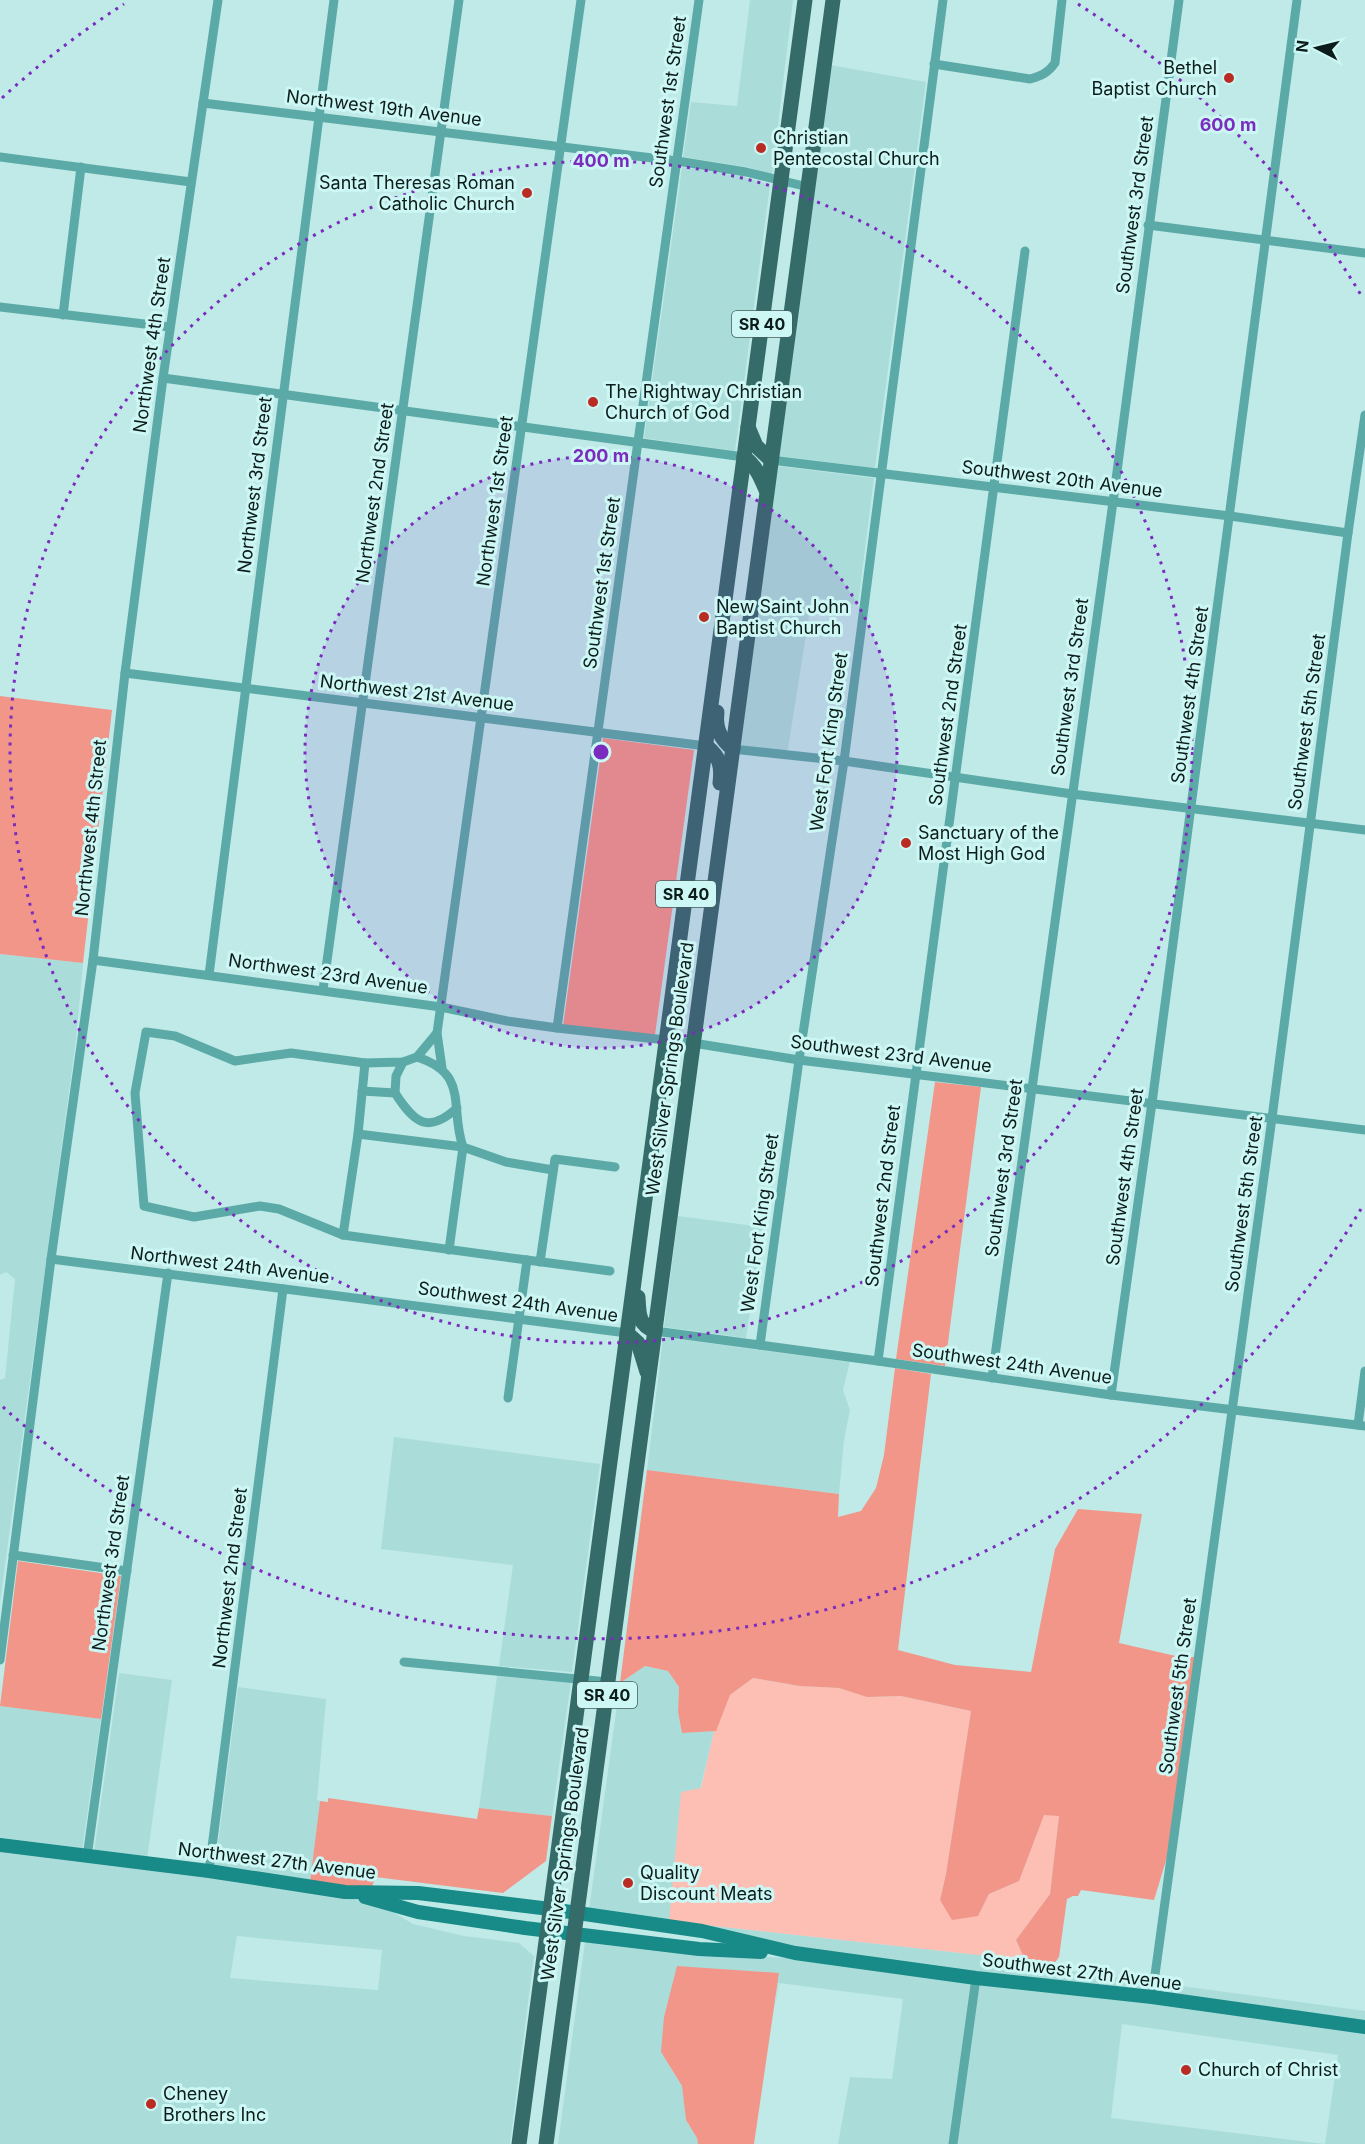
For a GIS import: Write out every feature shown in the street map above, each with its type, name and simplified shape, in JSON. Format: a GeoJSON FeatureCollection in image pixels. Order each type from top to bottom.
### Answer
{"type":"FeatureCollection","features":[{"type":"Feature","properties":{"kind":"main road","name":"West Silver Springs Boulevard"},"geometry":{"type":"LineString","coordinates":[[518,2141],[805,0]]}},
{"type":"Feature","properties":{"kind":"main road","name":"West Silver Springs Boulevard"},"geometry":{"type":"LineString","coordinates":[[546,2144],[832,0]]}},
{"type":"Feature","properties":{"kind":"main road"},"geometry":{"type":"LineString","coordinates":[[748,427],[756,446],[771,460]]}},
{"type":"Feature","properties":{"kind":"main road"},"geometry":{"type":"LineString","coordinates":[[744,457],[759,473],[767,493]]}},
{"type":"Feature","properties":{"kind":"main road"},"geometry":{"type":"LineString","coordinates":[[718,649],[725,655],[716,720],[718,732],[724,742],[733,749]]}},
{"type":"Feature","properties":{"kind":"main road"},"geometry":{"type":"LineString","coordinates":[[706,746],[716,754],[721,771],[709,861],[716,874]]}},
{"type":"Feature","properties":{"kind":"main road"},"geometry":{"type":"LineString","coordinates":[[634,1280],[642,1324],[655,1331]]}},
{"type":"Feature","properties":{"kind":"main road"},"geometry":{"type":"LineString","coordinates":[[627,1333],[638,1343],[648,1377]]}},
{"type":"Feature","properties":{"kind":"main road","name":"Northwest 27th Avenue"},"geometry":{"type":"LineString","coordinates":[[0,1845],[345,1892],[418,1893],[549,1909]]}},
{"type":"Feature","properties":{"kind":"main road","name":"Southwest 27th Avenue"},"geometry":{"type":"LineString","coordinates":[[345,1892],[418,1912],[574,1935],[699,1949],[795,1953],[1152,1997],[1365,2027]]}},
{"type":"Feature","properties":{"kind":"main road","name":"Southwest 27th Avenue"},"geometry":{"type":"LineString","coordinates":[[549,1909],[702,1931],[795,1953]]}},
{"type":"Feature","properties":{"kind":"street","name":"Northwest 4th Street"},"geometry":{"type":"LineString","coordinates":[[0,1660],[51,1259],[93,960],[125,673],[163,378],[218,0]]}},
{"type":"Feature","properties":{"kind":"street","name":"Northwest 3rd Street"},"geometry":{"type":"LineString","coordinates":[[209,975],[334,0]]}},
{"type":"Feature","properties":{"kind":"street","name":"Northwest 2nd Street"},"geometry":{"type":"LineString","coordinates":[[323,990],[459,0]]}},
{"type":"Feature","properties":{"kind":"street","name":"Northwest 1st Street"},"geometry":{"type":"LineString","coordinates":[[437,1033],[581,0]]}},
{"type":"Feature","properties":{"kind":"street","name":"Southwest 1st Street"},"geometry":{"type":"LineString","coordinates":[[557,1028],[699,0]]}},
{"type":"Feature","properties":{"kind":"street","name":"West Fort King Street"},"geometry":{"type":"LineString","coordinates":[[760,1345],[799,1060],[844,761],[943,0]]}},
{"type":"Feature","properties":{"kind":"street"},"geometry":{"type":"LineString","coordinates":[[934,64],[1030,79],[1042,76],[1055,63],[1062,0]]}},
{"type":"Feature","properties":{"kind":"street","name":"Southwest 3rd Street"},"geometry":{"type":"LineString","coordinates":[[992,1378],[1113,502],[1179,0]]}},
{"type":"Feature","properties":{"kind":"street","name":"Southwest 4th Street"},"geometry":{"type":"LineString","coordinates":[[1111,1395],[1152,1103],[1297,0]]}},
{"type":"Feature","properties":{"kind":"street","name":"Northwest 19th Avenue"},"geometry":{"type":"LineString","coordinates":[[203,103],[677,161],[746,172],[808,187]]}},
{"type":"Feature","properties":{"kind":"street"},"geometry":{"type":"LineString","coordinates":[[0,157],[192,182]]}},
{"type":"Feature","properties":{"kind":"street"},"geometry":{"type":"LineString","coordinates":[[63,315],[81,167]]}},
{"type":"Feature","properties":{"kind":"street"},"geometry":{"type":"LineString","coordinates":[[1148,225],[1365,253]]}},
{"type":"Feature","properties":{"kind":"street","name":"Southwest 2nd Street"},"geometry":{"type":"LineString","coordinates":[[878,1361],[1025,251]]}},
{"type":"Feature","properties":{"kind":"street"},"geometry":{"type":"LineString","coordinates":[[0,307],[170,327]]}},
{"type":"Feature","properties":{"kind":"street"},"geometry":{"type":"LineString","coordinates":[[163,378],[744,457]]}},
{"type":"Feature","properties":{"kind":"street","name":"Southwest 5th Street"},"geometry":{"type":"LineString","coordinates":[[1152,1997],[1233,1409],[1365,415]]}},
{"type":"Feature","properties":{"kind":"street","name":"Southwest 20th Avenue"},"geometry":{"type":"LineString","coordinates":[[771,460],[1230,516],[1348,533]]}},
{"type":"Feature","properties":{"kind":"street","name":"Northwest 21st Avenue"},"geometry":{"type":"LineString","coordinates":[[125,673],[706,746]]}},
{"type":"Feature","properties":{"kind":"street"},"geometry":{"type":"LineString","coordinates":[[733,749],[844,761],[1072,794],[1365,830]]}},
{"type":"Feature","properties":{"kind":"street","name":"Northwest 23rd Avenue"},"geometry":{"type":"LineString","coordinates":[[93,960],[441,1007],[507,1021],[557,1028]]}},
{"type":"Feature","properties":{"kind":"street","name":"Southwest 23rd Avenue"},"geometry":{"type":"LineString","coordinates":[[557,1028],[693,1043],[799,1060],[1365,1130]]}},
{"type":"Feature","properties":{"kind":"street"},"geometry":{"type":"LineString","coordinates":[[437,1033],[417,1057],[403,1062],[365,1063],[291,1053],[235,1061],[176,1036],[146,1032],[135,1093],[144,1206],[194,1217],[260,1206],[279,1209],[343,1235],[610,1271]]}},
{"type":"Feature","properties":{"kind":"street"},"geometry":{"type":"LineString","coordinates":[[437,1033],[442,1068]]}},
{"type":"Feature","properties":{"kind":"street"},"geometry":{"type":"LineString","coordinates":[[417,1057],[431,1061],[449,1075],[457,1108],[463,1148],[449,1250]]}},
{"type":"Feature","properties":{"kind":"street"},"geometry":{"type":"LineString","coordinates":[[403,1062],[396,1076],[395,1093],[415,1119],[426,1124],[437,1123],[457,1108]]}},
{"type":"Feature","properties":{"kind":"street"},"geometry":{"type":"LineString","coordinates":[[343,1235],[358,1134],[365,1063]]}},
{"type":"Feature","properties":{"kind":"street"},"geometry":{"type":"LineString","coordinates":[[362,1091],[395,1093]]}},
{"type":"Feature","properties":{"kind":"street"},"geometry":{"type":"LineString","coordinates":[[358,1134],[463,1148],[506,1162],[553,1170]]}},
{"type":"Feature","properties":{"kind":"street"},"geometry":{"type":"LineString","coordinates":[[540,1262],[555,1159],[615,1167]]}},
{"type":"Feature","properties":{"kind":"street","name":"Northwest 24th Avenue"},"geometry":{"type":"LineString","coordinates":[[51,1259],[405,1304]]}},
{"type":"Feature","properties":{"kind":"street"},"geometry":{"type":"LineString","coordinates":[[508,1398],[527,1260]]}},
{"type":"Feature","properties":{"kind":"street","name":"Northwest 3rd Street"},"geometry":{"type":"LineString","coordinates":[[87,1857],[168,1274]]}},
{"type":"Feature","properties":{"kind":"street","name":"Northwest 2nd Street"},"geometry":{"type":"LineString","coordinates":[[209,1872],[284,1289]]}},
{"type":"Feature","properties":{"kind":"street","name":"Southwest 24th Avenue"},"geometry":{"type":"LineString","coordinates":[[405,1304],[627,1333]]}},
{"type":"Feature","properties":{"kind":"street","name":"Southwest 24th Avenue"},"geometry":{"type":"LineString","coordinates":[[655,1331],[1111,1395],[1361,1425]]}},
{"type":"Feature","properties":{"kind":"street"},"geometry":{"type":"LineString","coordinates":[[1361,1425],[1365,1371]]}},
{"type":"Feature","properties":{"kind":"street"},"geometry":{"type":"LineString","coordinates":[[13,1555],[127,1572]]}},
{"type":"Feature","properties":{"kind":"street"},"geometry":{"type":"LineString","coordinates":[[404,1662],[608,1682]]}},
{"type":"Feature","properties":{"kind":"street"},"geometry":{"type":"LineString","coordinates":[[953,2144],[976,1977]]}},
{"type":"Feature","properties":{"kind":"shaded area"},"geometry":{"type":"Polygon","coordinates":[[[750,0],[793,0],[772,175],[747,167],[683,157],[691,102],[737,106],[750,0]]]}},
{"type":"Feature","properties":{"kind":"shaded area"},"geometry":{"type":"Polygon","coordinates":[[[830,65],[926,82],[875,468],[778,456],[830,65]]]}},
{"type":"Feature","properties":{"kind":"shaded area"},"geometry":{"type":"Polygon","coordinates":[[[682,167],[744,177],[770,185],[735,451],[644,438],[682,167]]]}},
{"type":"Feature","properties":{"kind":"shaded area"},"geometry":{"type":"Polygon","coordinates":[[[777,466],[874,478],[858,605],[812,597],[787,755],[739,746],[777,466]]]}},
{"type":"Feature","properties":{"kind":"shaded area"},"geometry":{"type":"Polygon","coordinates":[[[0,696],[112,710],[83,963],[0,954],[0,696]]]}},
{"type":"Feature","properties":{"kind":"shaded area"},"geometry":{"type":"Polygon","coordinates":[[[603,738],[694,750],[655,1035],[563,1026],[603,738]]]}},
{"type":"Feature","properties":{"kind":"shaded area"},"geometry":{"type":"Polygon","coordinates":[[[0,954],[83,963],[76,1040],[0,1603],[0,1380],[5,1378],[15,1279],[6,1272],[0,1275],[0,954]]]}},
{"type":"Feature","properties":{"kind":"shaded area"},"geometry":{"type":"Polygon","coordinates":[[[935,1082],[981,1087],[945,1366],[896,1359],[935,1082]]]}},
{"type":"Feature","properties":{"kind":"shaded area"},"geometry":{"type":"Polygon","coordinates":[[[678,1216],[763,1227],[746,1338],[664,1327],[678,1216]]]}},
{"type":"Feature","properties":{"kind":"shaded area"},"geometry":{"type":"Polygon","coordinates":[[[663,1337],[850,1362],[843,1390],[850,1410],[844,1440],[839,1494],[647,1470],[663,1337]]]}},
{"type":"Feature","properties":{"kind":"shaded area"},"geometry":{"type":"Polygon","coordinates":[[[895,1368],[931,1374],[898,1650],[955,1665],[1031,1672],[1055,1549],[1078,1509],[1142,1514],[1119,1643],[1180,1657],[1198,1657],[1171,1844],[1154,1900],[1081,1890],[1078,1896],[1067,1899],[1059,1957],[1053,1965],[1025,1960],[1016,1940],[1050,1894],[1059,1816],[1044,1815],[1019,1881],[989,1894],[978,1916],[952,1920],[940,1900],[971,1711],[901,1696],[867,1697],[839,1688],[800,1686],[753,1678],[730,1695],[716,1731],[682,1733],[678,1712],[679,1687],[668,1671],[645,1666],[620,1683],[647,1470],[839,1494],[838,1517],[861,1511],[876,1488],[884,1455],[895,1368]]]}},
{"type":"Feature","properties":{"kind":"shaded area"},"geometry":{"type":"Polygon","coordinates":[[[394,1437],[600,1464],[572,1672],[499,1666],[513,1565],[381,1549],[394,1437]]]}},
{"type":"Feature","properties":{"kind":"shaded area"},"geometry":{"type":"Polygon","coordinates":[[[18,1561],[121,1576],[101,1719],[0,1706],[18,1561]]]}},
{"type":"Feature","properties":{"kind":"shaded area"},"geometry":{"type":"Polygon","coordinates":[[[645,1666],[668,1671],[679,1687],[678,1712],[682,1733],[714,1731],[669,1921],[1025,1960],[1060,1967],[1063,1970],[1365,2011],[1365,2022],[801,1949],[589,1910],[620,1683],[645,1666]]]}},
{"type":"Feature","properties":{"kind":"shaded area"},"geometry":{"type":"Polygon","coordinates":[[[119,1673],[172,1680],[147,1859],[94,1852],[119,1673]]]}},
{"type":"Feature","properties":{"kind":"shaded area"},"geometry":{"type":"Polygon","coordinates":[[[497,1676],[571,1682],[552,1816],[479,1808],[497,1676]]]}},
{"type":"Feature","properties":{"kind":"shaded area"},"geometry":{"type":"Polygon","coordinates":[[[753,1678],[800,1686],[839,1688],[868,1697],[901,1696],[971,1711],[940,1900],[978,1916],[989,1894],[1019,1881],[1044,1814],[1059,1816],[1050,1894],[1016,1940],[1025,1960],[669,1921],[681,1792],[701,1788],[714,1731],[730,1695],[753,1678]]]}},
{"type":"Feature","properties":{"kind":"shaded area"},"geometry":{"type":"Polygon","coordinates":[[[238,1687],[326,1699],[317,1800],[320,1801],[310,1882],[215,1867],[238,1687]]]}},
{"type":"Feature","properties":{"kind":"shaded area"},"geometry":{"type":"Polygon","coordinates":[[[0,1706],[101,1719],[82,1851],[0,1840],[0,1706]]]}},
{"type":"Feature","properties":{"kind":"shaded area"},"geometry":{"type":"Polygon","coordinates":[[[328,1798],[477,1819],[479,1808],[552,1816],[546,1861],[503,1893],[375,1877],[372,1887],[346,1887],[310,1882],[320,1801],[328,1802],[328,1798]]]}},
{"type":"Feature","properties":{"kind":"shaded area"},"geometry":{"type":"Polygon","coordinates":[[[0,1850],[208,1876],[345,1897],[388,1909],[413,1924],[464,1936],[519,1943],[534,1956],[510,2144],[0,2144],[0,1850]],[[237,1936],[230,1978],[378,1990],[382,1950],[237,1936]]]}},
{"type":"Feature","properties":{"kind":"shaded area"},"geometry":{"type":"Polygon","coordinates":[[[585,1941],[698,1954],[794,1958],[1151,2002],[1365,2032],[1365,2144],[1325,2144],[838,2144],[850,2077],[892,2079],[903,1999],[779,1983],[775,2008],[779,1973],[661,2052],[682,2086],[686,2120],[698,2144],[558,2144],[585,1941]],[[1122,2024],[1111,2118],[1325,2144],[1338,2055],[1122,2024]]]}},
{"type":"Feature","properties":{"kind":"shaded area"},"geometry":{"type":"Polygon","coordinates":[[[677,1966],[779,1973],[754,2144],[698,2144],[686,2120],[682,2086],[661,2052],[664,2017],[677,1966]]]}},
{"type":"Feature","properties":{"kind":"place","name":"Bethel Baptist Church"},"geometry":{"type":"Point","coordinates":[1229,78]}},
{"type":"Feature","properties":{"kind":"place","name":"Christian Pentecostal Church"},"geometry":{"type":"Point","coordinates":[761,148]}},
{"type":"Feature","properties":{"kind":"place","name":"Santa Theresas Roman Catholic Church"},"geometry":{"type":"Point","coordinates":[527,193]}},
{"type":"Feature","properties":{"kind":"place","name":"The Rightway Christian Church of God"},"geometry":{"type":"Point","coordinates":[593,402]}},
{"type":"Feature","properties":{"kind":"place","name":"New Saint John Baptist Church"},"geometry":{"type":"Point","coordinates":[704,617]}},
{"type":"Feature","properties":{"kind":"place","name":"Sanctuary of the Most High God"},"geometry":{"type":"Point","coordinates":[906,843]}},
{"type":"Feature","properties":{"kind":"place","name":"Quality Discount Meats"},"geometry":{"type":"Point","coordinates":[628,1883]}},
{"type":"Feature","properties":{"kind":"place","name":"Church of Christ"},"geometry":{"type":"Point","coordinates":[1186,2070]}},
{"type":"Feature","properties":{"kind":"place","name":"Cheney Brothers Inc"},"geometry":{"type":"Point","coordinates":[151,2104]}}]}
